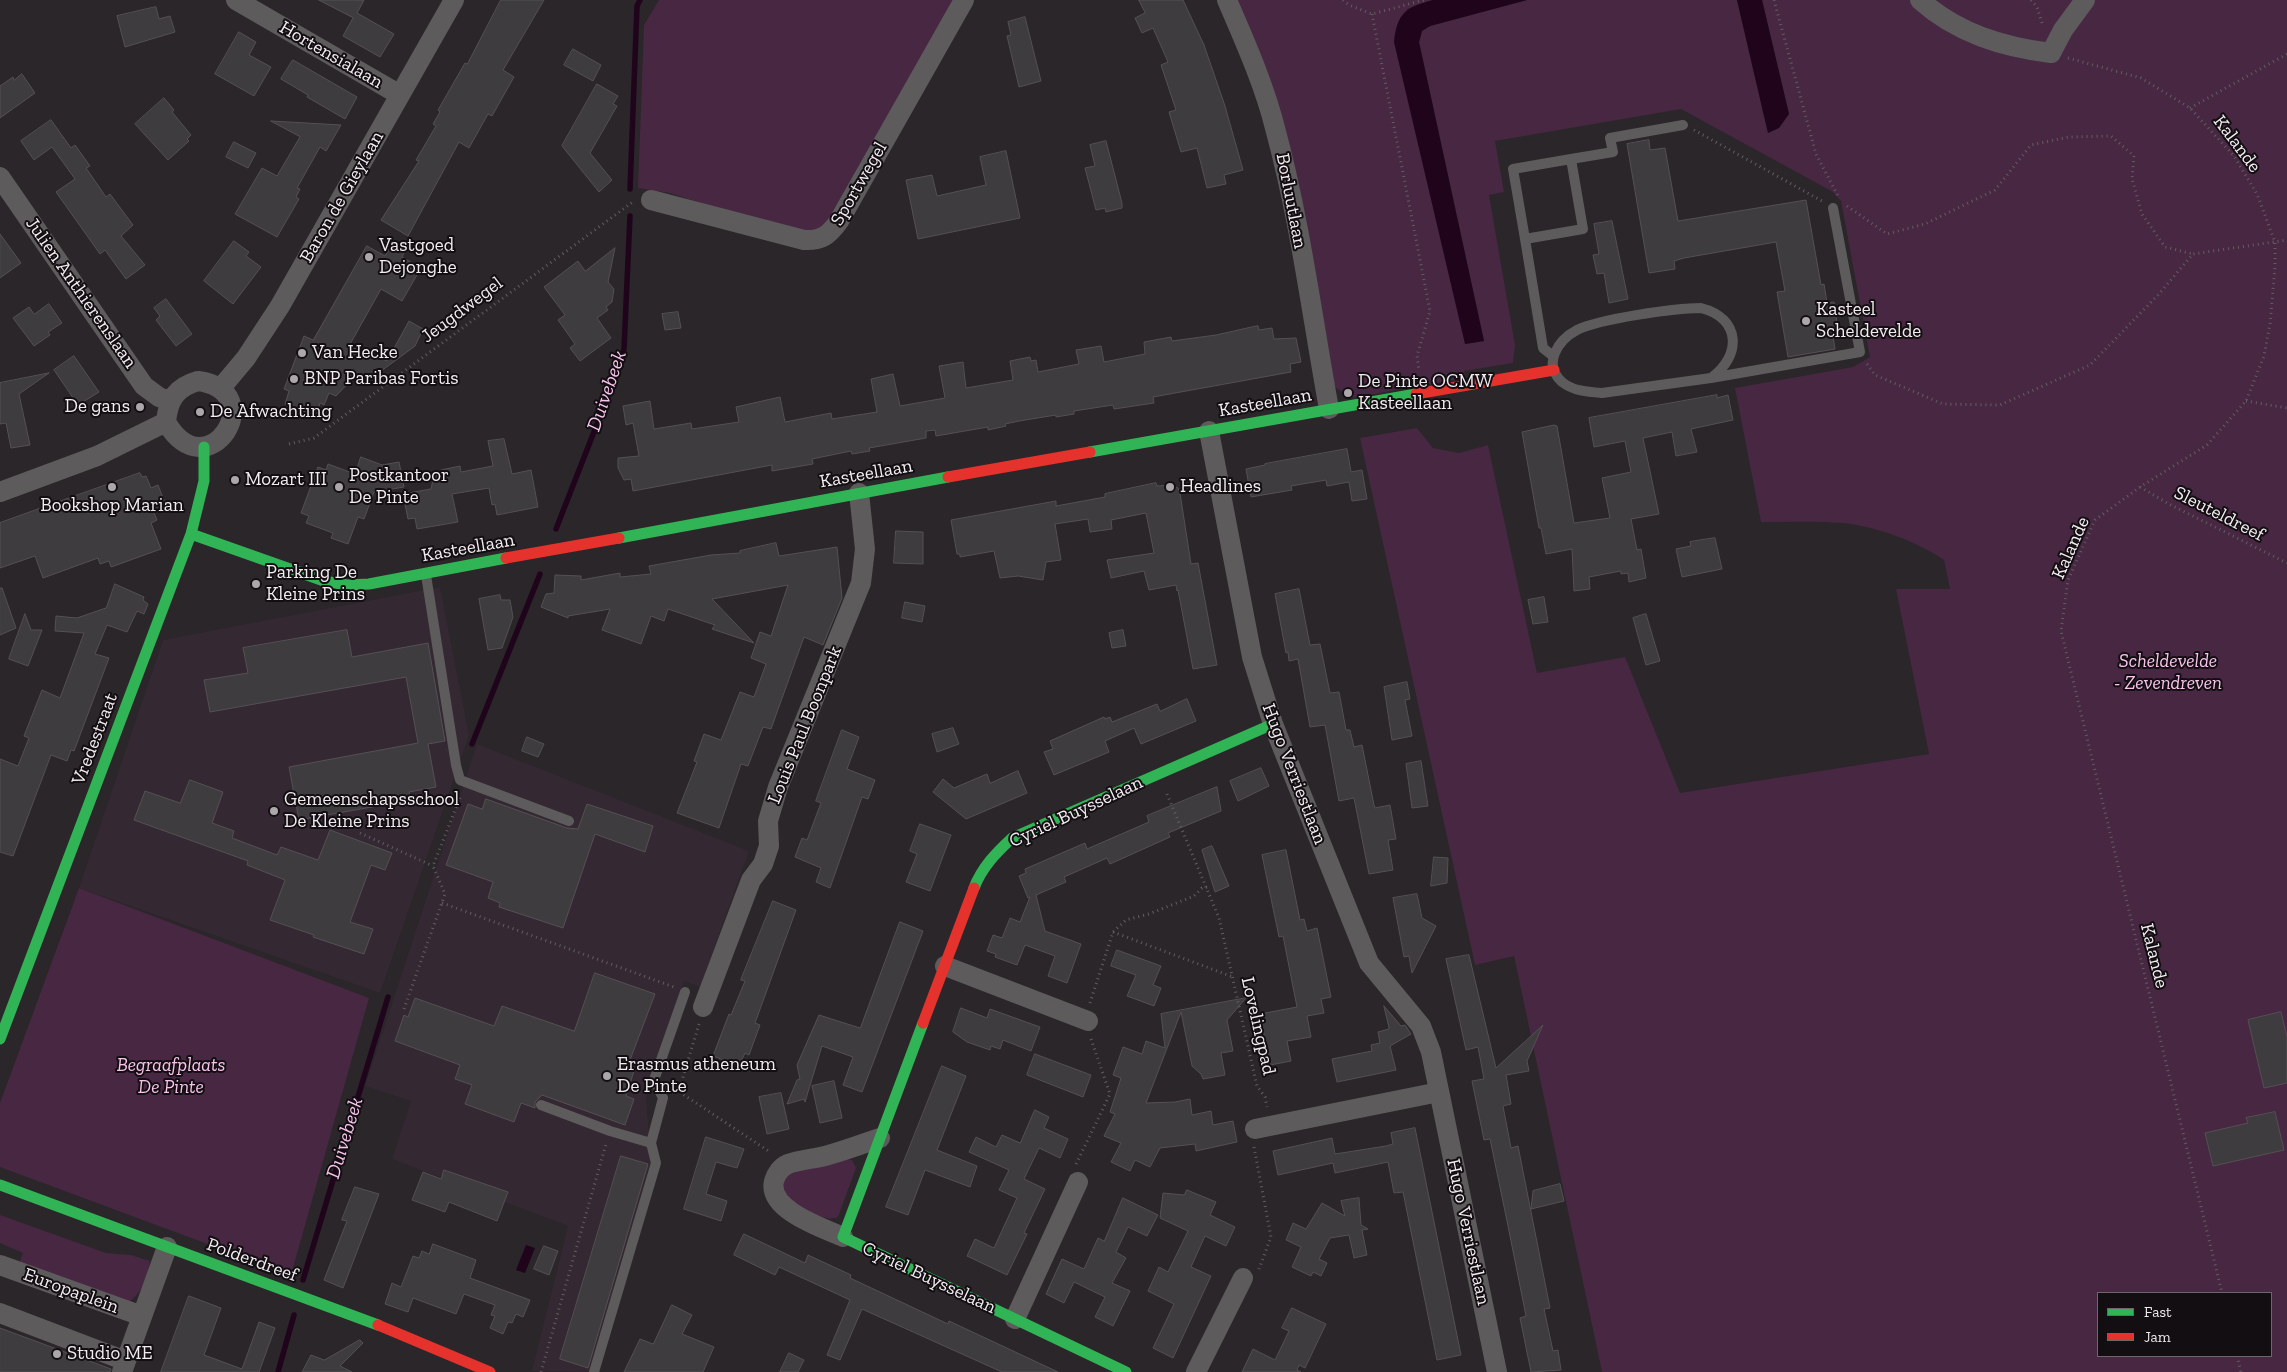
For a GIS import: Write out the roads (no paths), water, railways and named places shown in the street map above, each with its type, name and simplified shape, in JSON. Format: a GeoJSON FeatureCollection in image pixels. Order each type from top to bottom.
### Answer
{"type":"FeatureCollection","features":[{"type":"Feature","properties":{"kind":"street","name":"Hortensialaan"},"geometry":{"type":"LineString","coordinates":[[236,0],[400,94]]}},
{"type":"Feature","properties":{"kind":"street","name":"Baron de Gieylaan"},"geometry":{"type":"LineString","coordinates":[[220,389],[246,358],[280,306],[454,0]]}},
{"type":"Feature","properties":{"kind":"street","name":"Sportwegel"},"geometry":{"type":"LineString","coordinates":[[651,200],[804,240],[824,238],[832,232],[839,221],[964,0]]}},
{"type":"Feature","properties":{"kind":"street","name":"Borluutlaan"},"geometry":{"type":"LineString","coordinates":[[1227,0],[1251,58],[1275,127],[1290,192],[1329,409]]}},
{"type":"Feature","properties":{"kind":"street"},"geometry":{"type":"LineString","coordinates":[[1920,0],[1940,17],[1985,39],[2028,50],[2051,53],[2063,30],[2085,0]]}},
{"type":"Feature","properties":{"kind":"street","name":"Julien Anthierenslaan"},"geometry":{"type":"LineString","coordinates":[[0,177],[144,386],[159,397],[169,401]]}},
{"type":"Feature","properties":{"kind":"street","name":"Kasteellaan"},"geometry":{"type":"LineString","coordinates":[[191,534],[324,581],[347,585],[426,574],[859,493],[1554,370]]}},
{"type":"Feature","properties":{"kind":"street"},"geometry":{"type":"LineString","coordinates":[[198,381],[210,383],[220,389],[231,404],[231,422],[222,438],[204,447],[182,442],[173,434],[166,422],[169,401],[181,388],[198,381]]}},
{"type":"Feature","properties":{"kind":"street"},"geometry":{"type":"LineString","coordinates":[[0,492],[97,456],[166,422]]}},
{"type":"Feature","properties":{"kind":"street","name":"Hugo Verriestlaan"},"geometry":{"type":"LineString","coordinates":[[1209,431],[1252,657],[1273,724],[1369,963],[1422,1026],[1431,1052],[1497,1372]]}},
{"type":"Feature","properties":{"kind":"street","name":"Vredestraat"},"geometry":{"type":"LineString","coordinates":[[0,1039],[191,534],[204,481],[204,447]]}},
{"type":"Feature","properties":{"kind":"street","name":"Louis Paul Boonpark"},"geometry":{"type":"LineString","coordinates":[[703,1007],[751,880],[763,864],[769,846],[768,821],[778,787],[861,583],[865,549],[859,493]]}},
{"type":"Feature","properties":{"kind":"street","name":"Cyriel Buysselaan"},"geometry":{"type":"LineString","coordinates":[[843,1237],[978,877],[992,856],[1012,838],[1273,724]]}},
{"type":"Feature","properties":{"kind":"street"},"geometry":{"type":"LineString","coordinates":[[945,966],[1088,1021]]}},
{"type":"Feature","properties":{"kind":"street"},"geometry":{"type":"LineString","coordinates":[[1255,1129],[1440,1092]]}},
{"type":"Feature","properties":{"kind":"street","name":"Cyriel Buysselaan"},"geometry":{"type":"LineString","coordinates":[[880,1138],[826,1156],[787,1164],[777,1172],[773,1183],[775,1195],[782,1206],[802,1218],[1015,1318],[1097,1366]]}},
{"type":"Feature","properties":{"kind":"street","name":"Cyriel Buysselaan"},"geometry":{"type":"LineString","coordinates":[[1015,1318],[1078,1182]]}},
{"type":"Feature","properties":{"kind":"street","name":"Polderdreef"},"geometry":{"type":"LineString","coordinates":[[0,1185],[383,1326],[490,1372]]}},
{"type":"Feature","properties":{"kind":"street"},"geometry":{"type":"LineString","coordinates":[[0,1313],[124,1366],[167,1247]]}},
{"type":"Feature","properties":{"kind":"street","name":"Europaplein"},"geometry":{"type":"LineString","coordinates":[[0,1265],[142,1316]]}},
{"type":"Feature","properties":{"kind":"street"},"geometry":{"type":"LineString","coordinates":[[1196,1372],[1243,1278]]}},
{"type":"Feature","properties":{"kind":"street"},"geometry":{"type":"LineString","coordinates":[[1097,1366],[1126,1372]]}},
{"type":"Feature","properties":{"kind":"lane"},"geometry":{"type":"LineString","coordinates":[[1553,356],[1544,348],[1513,169],[1613,152],[1610,138],[1683,125]]}},
{"type":"Feature","properties":{"kind":"lane"},"geometry":{"type":"LineString","coordinates":[[1525,238],[1583,229],[1571,159]]}},
{"type":"Feature","properties":{"kind":"lane"},"geometry":{"type":"LineString","coordinates":[[1711,378],[1726,365],[1733,348],[1733,338],[1725,321],[1710,310],[1701,308],[1591,325],[1566,338],[1553,356],[1554,370],[1563,382],[1573,388],[1602,393],[1711,378],[1860,352],[1833,208]]}},
{"type":"Feature","properties":{"kind":"lane"},"geometry":{"type":"LineString","coordinates":[[426,574],[456,765],[460,780],[569,821]]}},
{"type":"Feature","properties":{"kind":"lane"},"geometry":{"type":"LineString","coordinates":[[594,1372],[656,1163],[651,1143],[663,1098],[654,1080],[685,992]]}},
{"type":"Feature","properties":{"kind":"lane"},"geometry":{"type":"LineString","coordinates":[[541,1105],[610,1131],[651,1143]]}},
{"type":"Feature","properties":{"kind":"waterway","name":"Duivebeek"},"geometry":{"type":"LineString","coordinates":[[630,189],[637,6],[640,0]]}},
{"type":"Feature","properties":{"kind":"waterway","name":"Duivebeek"},"geometry":{"type":"LineString","coordinates":[[556,529],[619,368],[624,349],[630,216]]}},
{"type":"Feature","properties":{"kind":"waterway","name":"Duivebeek"},"geometry":{"type":"LineString","coordinates":[[472,744],[540,574]]}},
{"type":"Feature","properties":{"kind":"waterway","name":"Duivebeek"},"geometry":{"type":"LineString","coordinates":[[303,1280],[388,997]]}},
{"type":"Feature","properties":{"kind":"waterway","name":"Duivebeek"},"geometry":{"type":"LineString","coordinates":[[278,1372],[294,1315]]}},
{"type":"Feature","properties":{"kind":"place","name":"Vastgoed Dejonghe"},"geometry":{"type":"Point","coordinates":[369,257]}},
{"type":"Feature","properties":{"kind":"place","name":"Kasteel Scheldevelde"},"geometry":{"type":"Point","coordinates":[1806,321]}},
{"type":"Feature","properties":{"kind":"place","name":"Van Hecke"},"geometry":{"type":"Point","coordinates":[302,353]}},
{"type":"Feature","properties":{"kind":"place","name":"BNP Paribas Fortis"},"geometry":{"type":"Point","coordinates":[294,379]}},
{"type":"Feature","properties":{"kind":"place","name":"De Pinte OCMW Kasteellaan"},"geometry":{"type":"Point","coordinates":[1348,393]}},
{"type":"Feature","properties":{"kind":"place","name":"De gans"},"geometry":{"type":"Point","coordinates":[140,407]}},
{"type":"Feature","properties":{"kind":"place","name":"De Afwachting"},"geometry":{"type":"Point","coordinates":[200,412]}},
{"type":"Feature","properties":{"kind":"place","name":"Mozart III"},"geometry":{"type":"Point","coordinates":[235,480]}},
{"type":"Feature","properties":{"kind":"place","name":"Bookshop Marian"},"geometry":{"type":"Point","coordinates":[112,487]}},
{"type":"Feature","properties":{"kind":"place","name":"Postkantoor De Pinte"},"geometry":{"type":"Point","coordinates":[339,487]}},
{"type":"Feature","properties":{"kind":"place","name":"Headlines"},"geometry":{"type":"Point","coordinates":[1170,487]}},
{"type":"Feature","properties":{"kind":"place","name":"Parking De Kleine Prins"},"geometry":{"type":"Point","coordinates":[256,584]}},
{"type":"Feature","properties":{"kind":"place","name":"Gemeenschapsschool De Kleine Prins"},"geometry":{"type":"Point","coordinates":[274,811]}},
{"type":"Feature","properties":{"kind":"place","name":"Erasmus atheneum De Pinte"},"geometry":{"type":"Point","coordinates":[607,1076]}},
{"type":"Feature","properties":{"kind":"place","name":"Studio ME"},"geometry":{"type":"Point","coordinates":[57,1354]}},
{"type":"Feature","properties":{"kind":"park label","name":"Scheldevelde - Zevendreven"},"geometry":{"type":"Point","coordinates":[2168,673]}},
{"type":"Feature","properties":{"kind":"park label","name":"Begraafplaats De Pinte"},"geometry":{"type":"Point","coordinates":[171,1077]}}]}
